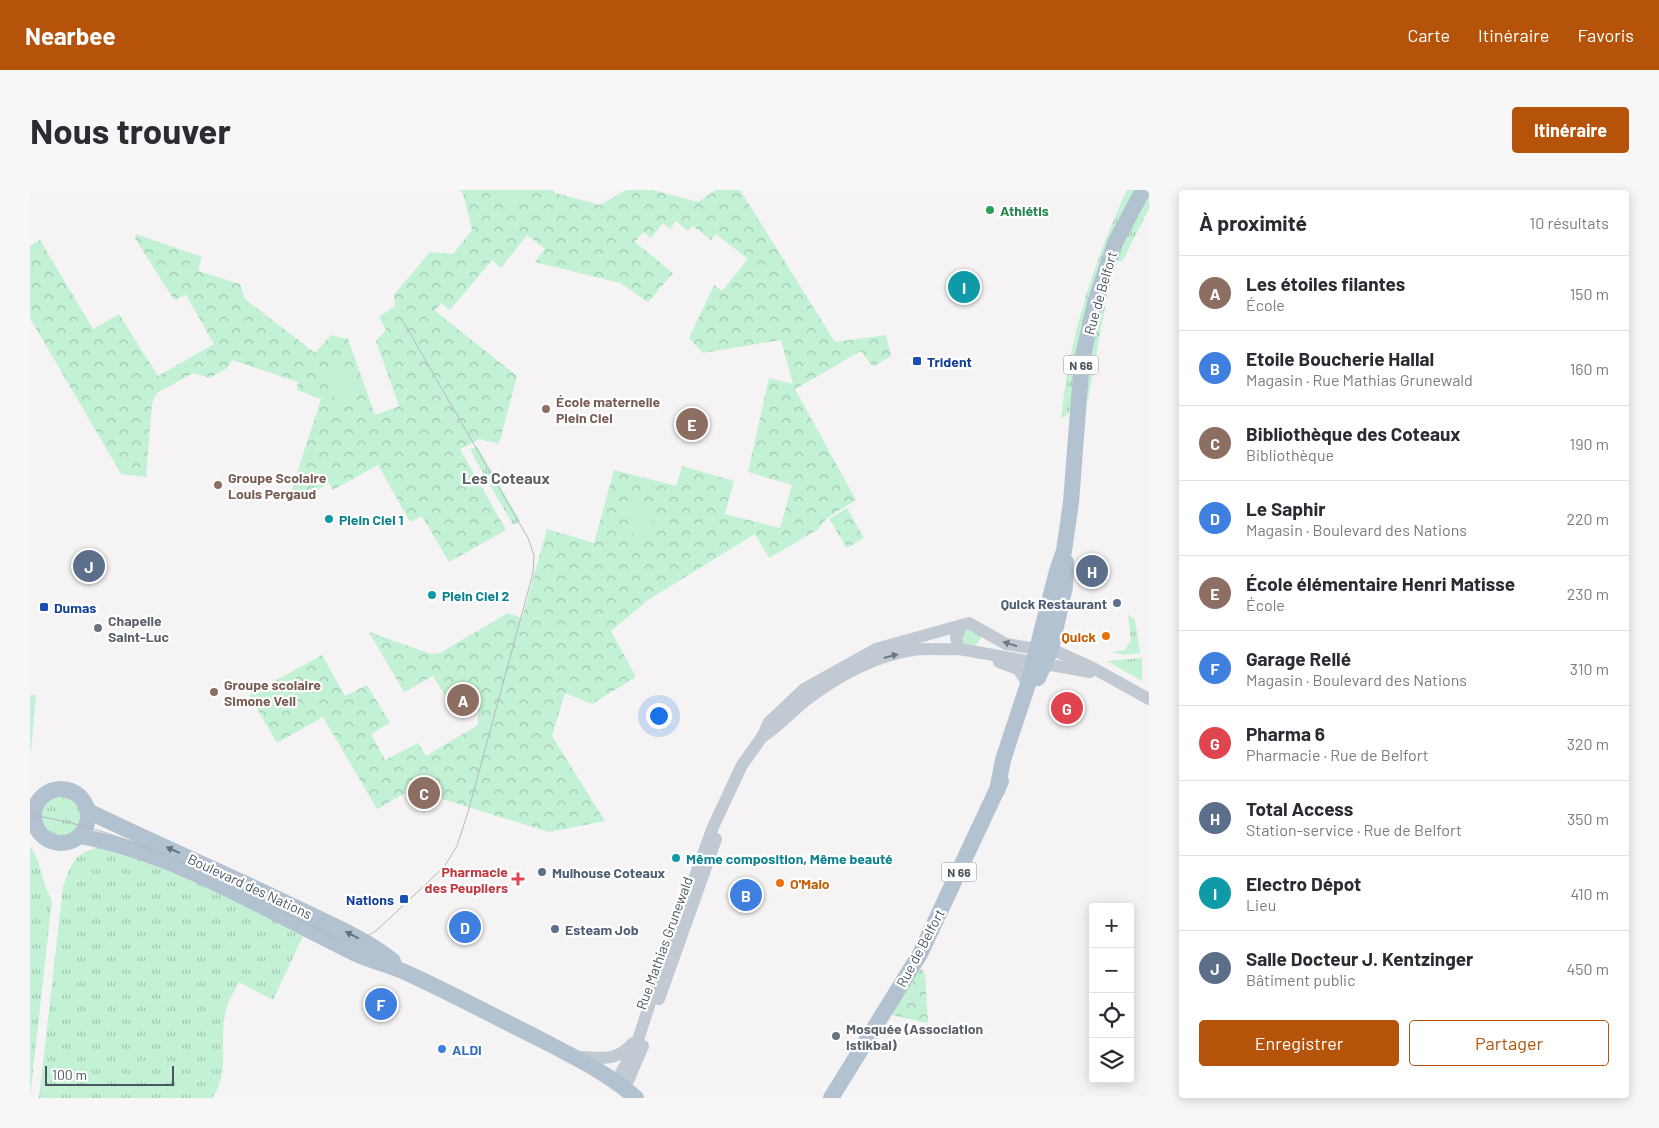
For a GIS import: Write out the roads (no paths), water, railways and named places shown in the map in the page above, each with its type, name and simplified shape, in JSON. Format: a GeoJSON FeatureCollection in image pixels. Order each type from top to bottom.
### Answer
{"type":"FeatureCollection","features":[{"type":"Feature","properties":{"kind":"main road","name":"Rue de Belfort"},"geometry":{"type":"LineString","coordinates":[[831,1098],[920,954],[1010,760],[1044,652],[1057,571],[1064,551],[1071,502],[1082,360],[1107,262],[1115,242],[1143,190]]}},
{"type":"Feature","properties":{"kind":"main road","name":"Rue de Belfort"},"geometry":{"type":"LineString","coordinates":[[997,791],[1003,760],[1028,684],[1044,652]]}},
{"type":"Feature","properties":{"kind":"main road"},"geometry":{"type":"LineString","coordinates":[[62,788],[76,793],[82,798],[88,811],[88,823],[80,836],[69,843],[58,844],[48,841],[32,825],[34,801],[49,791],[62,788]]}},
{"type":"Feature","properties":{"kind":"main road","name":"Boulevard des Nations"},"geometry":{"type":"LineString","coordinates":[[88,811],[256,887],[360,938],[382,952],[406,972]]}},
{"type":"Feature","properties":{"kind":"main road","name":"Boulevard des Nations"},"geometry":{"type":"LineString","coordinates":[[80,836],[113,843],[172,864],[250,899],[357,954],[406,972],[575,1057],[626,1089]]}},
{"type":"Feature","properties":{"kind":"street"},"geometry":{"type":"LineString","coordinates":[[985,633],[965,650],[956,638],[962,625],[968,623],[1006,644],[1044,652],[1100,672],[1145,697]]}},
{"type":"Feature","properties":{"kind":"street","name":"Rue Mathias Grunewald"},"geometry":{"type":"LineString","coordinates":[[626,1089],[639,1032],[692,881],[713,827],[725,805],[742,765],[762,737],[775,729],[806,693],[876,649],[962,625]]}},
{"type":"Feature","properties":{"kind":"street","name":"Rue Mathias Grunewald"},"geometry":{"type":"LineString","coordinates":[[806,693],[883,658],[913,650],[965,650],[990,654],[1044,652]]}},
{"type":"Feature","properties":{"kind":"street"},"geometry":{"type":"LineString","coordinates":[[1044,652],[1063,650],[1101,664],[1133,680],[1145,697]]}},
{"type":"Feature","properties":{"kind":"street","name":"Rue Mathias Grunewald"},"geometry":{"type":"LineString","coordinates":[[990,654],[996,661],[1020,670],[1028,684]]}},
{"type":"Feature","properties":{"kind":"street","name":"Rue Mathias Grunewald"},"geometry":{"type":"LineString","coordinates":[[626,1089],[693,909],[714,848],[725,805]]}},
{"type":"Feature","properties":{"kind":"street","name":"Rue Mathias Grunewald"},"geometry":{"type":"LineString","coordinates":[[575,1057],[604,1059],[618,1056],[632,1044],[639,1032]]}},
{"type":"Feature","properties":{"kind":"tram line"},"geometry":{"type":"LineString","coordinates":[[30,815],[69,822],[147,847],[223,881],[332,936],[344,939],[356,939],[372,934],[444,867],[457,846],[468,812],[533,573],[534,555],[528,538],[404,323]]}},
{"type":"Feature","properties":{"kind":"place","name":"Athlétis"},"geometry":{"type":"Point","coordinates":[990,210]}},
{"type":"Feature","properties":{"kind":"place","name":"Electro Dépot"},"geometry":{"type":"Point","coordinates":[964,287]}},
{"type":"Feature","properties":{"kind":"place","name":"Trident"},"geometry":{"type":"Point","coordinates":[917,361]}},
{"type":"Feature","properties":{"kind":"place","name":"École maternelle Plein Ciel"},"geometry":{"type":"Point","coordinates":[546,409]}},
{"type":"Feature","properties":{"kind":"place","name":"École élémentaire Henri Matisse"},"geometry":{"type":"Point","coordinates":[692,424]}},
{"type":"Feature","properties":{"kind":"place","name":"Groupe Scolaire Louis Pergaud"},"geometry":{"type":"Point","coordinates":[218,485]}},
{"type":"Feature","properties":{"kind":"place","name":"Plein Ciel 1"},"geometry":{"type":"Point","coordinates":[329,519]}},
{"type":"Feature","properties":{"kind":"place","name":"Salle Docteur J. Kentzinger"},"geometry":{"type":"Point","coordinates":[89,566]}},
{"type":"Feature","properties":{"kind":"place","name":"Total Access"},"geometry":{"type":"Point","coordinates":[1092,571]}},
{"type":"Feature","properties":{"kind":"place","name":"Plein Ciel 2"},"geometry":{"type":"Point","coordinates":[432,595]}},
{"type":"Feature","properties":{"kind":"place","name":"Quick Restaurant"},"geometry":{"type":"Point","coordinates":[1117,603]}},
{"type":"Feature","properties":{"kind":"place","name":"Dumas"},"geometry":{"type":"Point","coordinates":[44,607]}},
{"type":"Feature","properties":{"kind":"place","name":"Chapelle Saint-Luc"},"geometry":{"type":"Point","coordinates":[98,628]}},
{"type":"Feature","properties":{"kind":"place","name":"Quick"},"geometry":{"type":"Point","coordinates":[1106,636]}},
{"type":"Feature","properties":{"kind":"place","name":"Groupe scolaire Simone Veil"},"geometry":{"type":"Point","coordinates":[214,692]}},
{"type":"Feature","properties":{"kind":"place","name":"Les étoiles filantes"},"geometry":{"type":"Point","coordinates":[463,700]}},
{"type":"Feature","properties":{"kind":"place","name":"Pharma 6"},"geometry":{"type":"Point","coordinates":[1067,708]}},
{"type":"Feature","properties":{"kind":"place","name":"Bibliothèque des Coteaux"},"geometry":{"type":"Point","coordinates":[424,793]}},
{"type":"Feature","properties":{"kind":"place","name":"Même composition, Même beauté"},"geometry":{"type":"Point","coordinates":[676,858]}},
{"type":"Feature","properties":{"kind":"place","name":"Mulhouse Coteaux"},"geometry":{"type":"Point","coordinates":[542,872]}},
{"type":"Feature","properties":{"kind":"place","name":"Pharmacie des Peupliers"},"geometry":{"type":"Point","coordinates":[518,879]}},
{"type":"Feature","properties":{"kind":"place","name":"O'Malo"},"geometry":{"type":"Point","coordinates":[780,883]}},
{"type":"Feature","properties":{"kind":"place","name":"Etoile Boucherie Hallal"},"geometry":{"type":"Point","coordinates":[746,895]}},
{"type":"Feature","properties":{"kind":"place","name":"Nations"},"geometry":{"type":"Point","coordinates":[404,899]}},
{"type":"Feature","properties":{"kind":"place","name":"Le Saphir"},"geometry":{"type":"Point","coordinates":[465,927]}},
{"type":"Feature","properties":{"kind":"place","name":"Esteam Job"},"geometry":{"type":"Point","coordinates":[555,929]}},
{"type":"Feature","properties":{"kind":"place","name":"Garage Rellé"},"geometry":{"type":"Point","coordinates":[381,1004]}},
{"type":"Feature","properties":{"kind":"place","name":"Mosquée (Association Istikbal)"},"geometry":{"type":"Point","coordinates":[836,1036]}},
{"type":"Feature","properties":{"kind":"place","name":"ALDI"},"geometry":{"type":"Point","coordinates":[442,1049]}},
{"type":"Feature","properties":{"kind":"district","name":"Les Coteaux"},"geometry":{"type":"Point","coordinates":[506,477]}}]}
